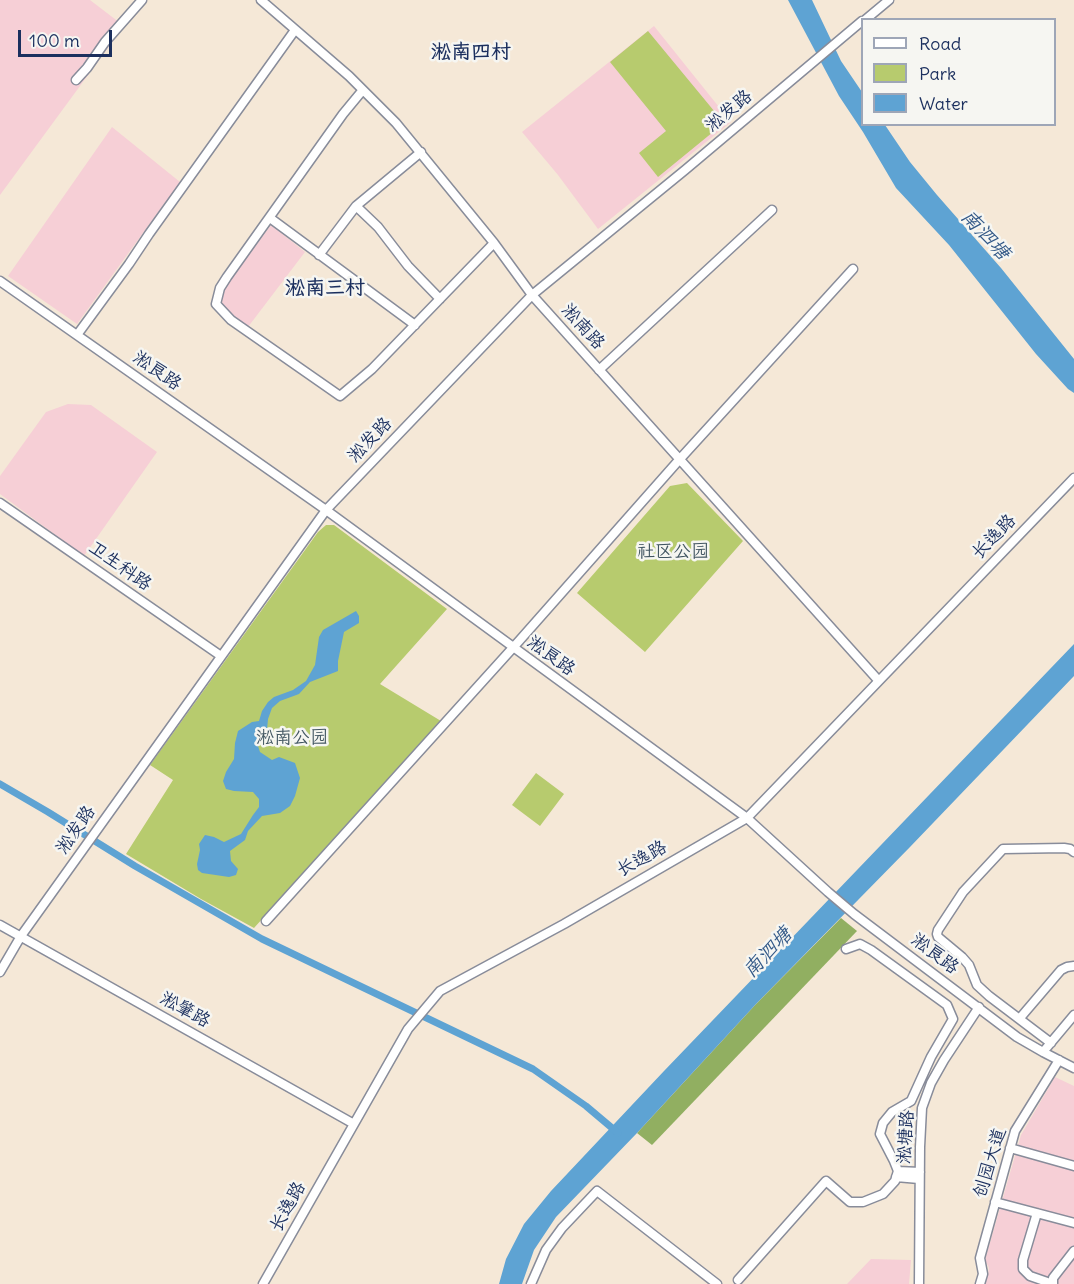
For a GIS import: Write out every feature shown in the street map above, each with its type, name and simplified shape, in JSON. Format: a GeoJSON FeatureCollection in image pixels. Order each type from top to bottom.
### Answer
{"type":"FeatureCollection","features":[{"type":"Feature","properties":{"kind":"street"},"geometry":{"type":"LineString","coordinates":[[76,80],[105,42],[142,0]]}},
{"type":"Feature","properties":{"kind":"street","name":"淞南路"},"geometry":{"type":"LineString","coordinates":[[261,0],[349,76],[396,123],[494,243],[532,295],[878,680]]}},
{"type":"Feature","properties":{"kind":"street","name":"淞发路"},"geometry":{"type":"LineString","coordinates":[[866,18],[889,0]]}},
{"type":"Feature","properties":{"kind":"street","name":"淞发路"},"geometry":{"type":"LineString","coordinates":[[0,972],[21,936],[84,846],[326,510],[532,295],[861,22]]}},
{"type":"Feature","properties":{"kind":"street"},"geometry":{"type":"LineString","coordinates":[[77,335],[295,30]]}},
{"type":"Feature","properties":{"kind":"street"},"geometry":{"type":"LineString","coordinates":[[362,91],[343,114],[220,288],[216,304],[231,320],[340,396],[372,369],[494,243]]}},
{"type":"Feature","properties":{"kind":"street"},"geometry":{"type":"LineString","coordinates":[[319,255],[356,206],[421,152]]}},
{"type":"Feature","properties":{"kind":"street"},"geometry":{"type":"LineString","coordinates":[[356,206],[378,226],[408,266],[440,299]]}},
{"type":"Feature","properties":{"kind":"street"},"geometry":{"type":"LineString","coordinates":[[599,370],[772,210]]}},
{"type":"Feature","properties":{"kind":"street"},"geometry":{"type":"LineString","coordinates":[[270,218],[415,325]]}},
{"type":"Feature","properties":{"kind":"street"},"geometry":{"type":"LineString","coordinates":[[266,921],[853,269]]}},
{"type":"Feature","properties":{"kind":"street","name":"淞良路"},"geometry":{"type":"LineString","coordinates":[[0,280],[326,510],[747,818],[854,914],[1017,1037],[1074,1068]]}},
{"type":"Feature","properties":{"kind":"street","name":"长逸路"},"geometry":{"type":"LineString","coordinates":[[263,1284],[408,1029],[440,991],[564,924],[747,818],[1074,478]]}},
{"type":"Feature","properties":{"kind":"street","name":"卫生科路"},"geometry":{"type":"LineString","coordinates":[[0,503],[222,656]]}},
{"type":"Feature","properties":{"kind":"street"},"geometry":{"type":"LineString","coordinates":[[1051,1042],[977,985],[969,965],[938,937],[938,930],[963,892],[1003,849],[1064,848],[1074,852]]}},
{"type":"Feature","properties":{"kind":"street","name":"淞肇路"},"geometry":{"type":"LineString","coordinates":[[0,925],[354,1124]]}},
{"type":"Feature","properties":{"kind":"street"},"geometry":{"type":"LineString","coordinates":[[738,1280],[826,1181],[850,1202],[863,1202],[883,1194],[895,1182],[897,1174],[894,1161],[880,1134],[883,1123],[892,1112],[911,1101],[931,1057],[953,1019],[947,1005],[871,950],[860,944],[846,949]]}},
{"type":"Feature","properties":{"kind":"street"},"geometry":{"type":"LineString","coordinates":[[1020,1018],[1061,970],[1074,966]]}},
{"type":"Feature","properties":{"kind":"street","name":"淞塘路"},"geometry":{"type":"LineString","coordinates":[[919,1284],[922,1108],[931,1083],[979,1007]]}},
{"type":"Feature","properties":{"kind":"street"},"geometry":{"type":"LineString","coordinates":[[1043,1052],[1073,1018]]}},
{"type":"Feature","properties":{"kind":"street","name":"创园大道"},"geometry":{"type":"LineString","coordinates":[[980,1284],[983,1274],[980,1258],[1015,1131],[1059,1060]]}},
{"type":"Feature","properties":{"kind":"street"},"geometry":{"type":"LineString","coordinates":[[1010,1148],[1074,1166]]}},
{"type":"Feature","properties":{"kind":"street"},"geometry":{"type":"LineString","coordinates":[[897,1174],[920,1175]]}},
{"type":"Feature","properties":{"kind":"street"},"geometry":{"type":"LineString","coordinates":[[531,1284],[546,1251],[562,1228],[597,1191],[717,1284]]}},
{"type":"Feature","properties":{"kind":"street"},"geometry":{"type":"LineString","coordinates":[[995,1202],[1074,1223]]}},
{"type":"Feature","properties":{"kind":"street"},"geometry":{"type":"LineString","coordinates":[[1038,1213],[1023,1260],[1023,1269],[1030,1276],[1053,1284],[1053,1278],[1074,1251]]}},
{"type":"Feature","properties":{"kind":"shaded area"},"geometry":{"type":"Polygon","coordinates":[[[0,0],[90,0],[124,26],[0,195],[0,0]]]}},
{"type":"Feature","properties":{"kind":"shaded area"},"geometry":{"type":"Polygon","coordinates":[[[654,26],[731,122],[598,229],[558,175],[522,132],[654,26]]]}},
{"type":"Feature","properties":{"kind":"shaded area"},"geometry":{"type":"Polygon","coordinates":[[[112,127],[180,182],[77,324],[8,276],[112,127]]]}},
{"type":"Feature","properties":{"kind":"shaded area"},"geometry":{"type":"Polygon","coordinates":[[[271,225],[305,252],[248,327],[228,314],[222,304],[223,290],[271,225]]]}},
{"type":"Feature","properties":{"kind":"shaded area"},"geometry":{"type":"Polygon","coordinates":[[[68,404],[91,405],[157,452],[84,556],[0,494],[0,476],[46,412],[68,404]]]}},
{"type":"Feature","properties":{"kind":"shaded area"},"geometry":{"type":"Polygon","coordinates":[[[1055,1077],[1074,1086],[1074,1284],[985,1284],[989,1268],[985,1260],[1021,1135],[1055,1077]]]}},
{"type":"Feature","properties":{"kind":"shaded area"},"geometry":{"type":"Polygon","coordinates":[[[871,1259],[911,1260],[909,1284],[847,1284],[871,1259]]]}},
{"type":"Feature","properties":{"kind":"green space"},"geometry":{"type":"Polygon","coordinates":[[[648,31],[724,123],[658,177],[639,153],[666,131],[610,62],[648,31]]]}},
{"type":"Feature","properties":{"kind":"green space","name":"社区公园"},"geometry":{"type":"Polygon","coordinates":[[[687,483],[743,541],[645,652],[577,593],[670,486],[687,483]]]}},
{"type":"Feature","properties":{"kind":"green space","name":"淞南公园"},"geometry":{"type":"Polygon","coordinates":[[[326,525],[334,525],[447,609],[380,684],[441,721],[254,928],[126,854],[173,780],[150,765],[318,532],[326,525]]]}},
{"type":"Feature","properties":{"kind":"green space"},"geometry":{"type":"Polygon","coordinates":[[[536,773],[564,794],[540,826],[512,805],[536,773]]]}},
{"type":"Feature","properties":{"kind":"green space"},"geometry":{"type":"Polygon","coordinates":[[[841,918],[857,931],[652,1145],[637,1133],[756,1004],[841,918]]]}},
{"type":"Feature","properties":{"kind":"water"},"geometry":{"type":"Polygon","coordinates":[[[788,0],[812,0],[841,61],[861,91],[861,126],[886,126],[910,162],[1001,268],[1074,359],[1074,393],[1036,354],[949,245],[896,188],[839,96],[788,0]]]}},
{"type":"Feature","properties":{"kind":"water"},"geometry":{"type":"Polygon","coordinates":[[[356,611],[359,623],[344,632],[338,671],[310,682],[299,694],[280,701],[272,708],[267,730],[258,746],[260,752],[272,760],[279,757],[295,763],[300,778],[290,806],[280,813],[262,816],[248,831],[245,840],[230,851],[231,861],[238,869],[236,875],[229,877],[202,873],[198,870],[197,864],[199,844],[205,835],[224,842],[241,834],[259,807],[259,799],[253,792],[226,789],[223,781],[234,759],[238,731],[252,722],[259,721],[262,711],[274,697],[293,690],[306,681],[315,665],[319,637],[323,630],[356,611]]]}},
{"type":"Feature","properties":{"kind":"water"},"geometry":{"type":"Polygon","coordinates":[[[1074,644],[1074,676],[756,1004],[556,1217],[534,1250],[522,1284],[499,1284],[506,1259],[524,1224],[551,1191],[1074,644]]]}},
{"type":"Feature","properties":{"kind":"waterway"},"geometry":{"type":"LineString","coordinates":[[0,784],[135,866],[262,939],[533,1069],[586,1106],[618,1133]]}},
{"type":"Feature","properties":{"kind":"district","name":"淞南四村"},"geometry":{"type":"Point","coordinates":[471,52]}},
{"type":"Feature","properties":{"kind":"district","name":"淞南三村"},"geometry":{"type":"Point","coordinates":[325,288]}},
{"type":"Feature","properties":{"kind":"water label","name":"南泗塘"},"geometry":{"type":"Point","coordinates":[985,235]}},
{"type":"Feature","properties":{"kind":"water label","name":"南泗塘"},"geometry":{"type":"Point","coordinates":[768,953]}}]}
